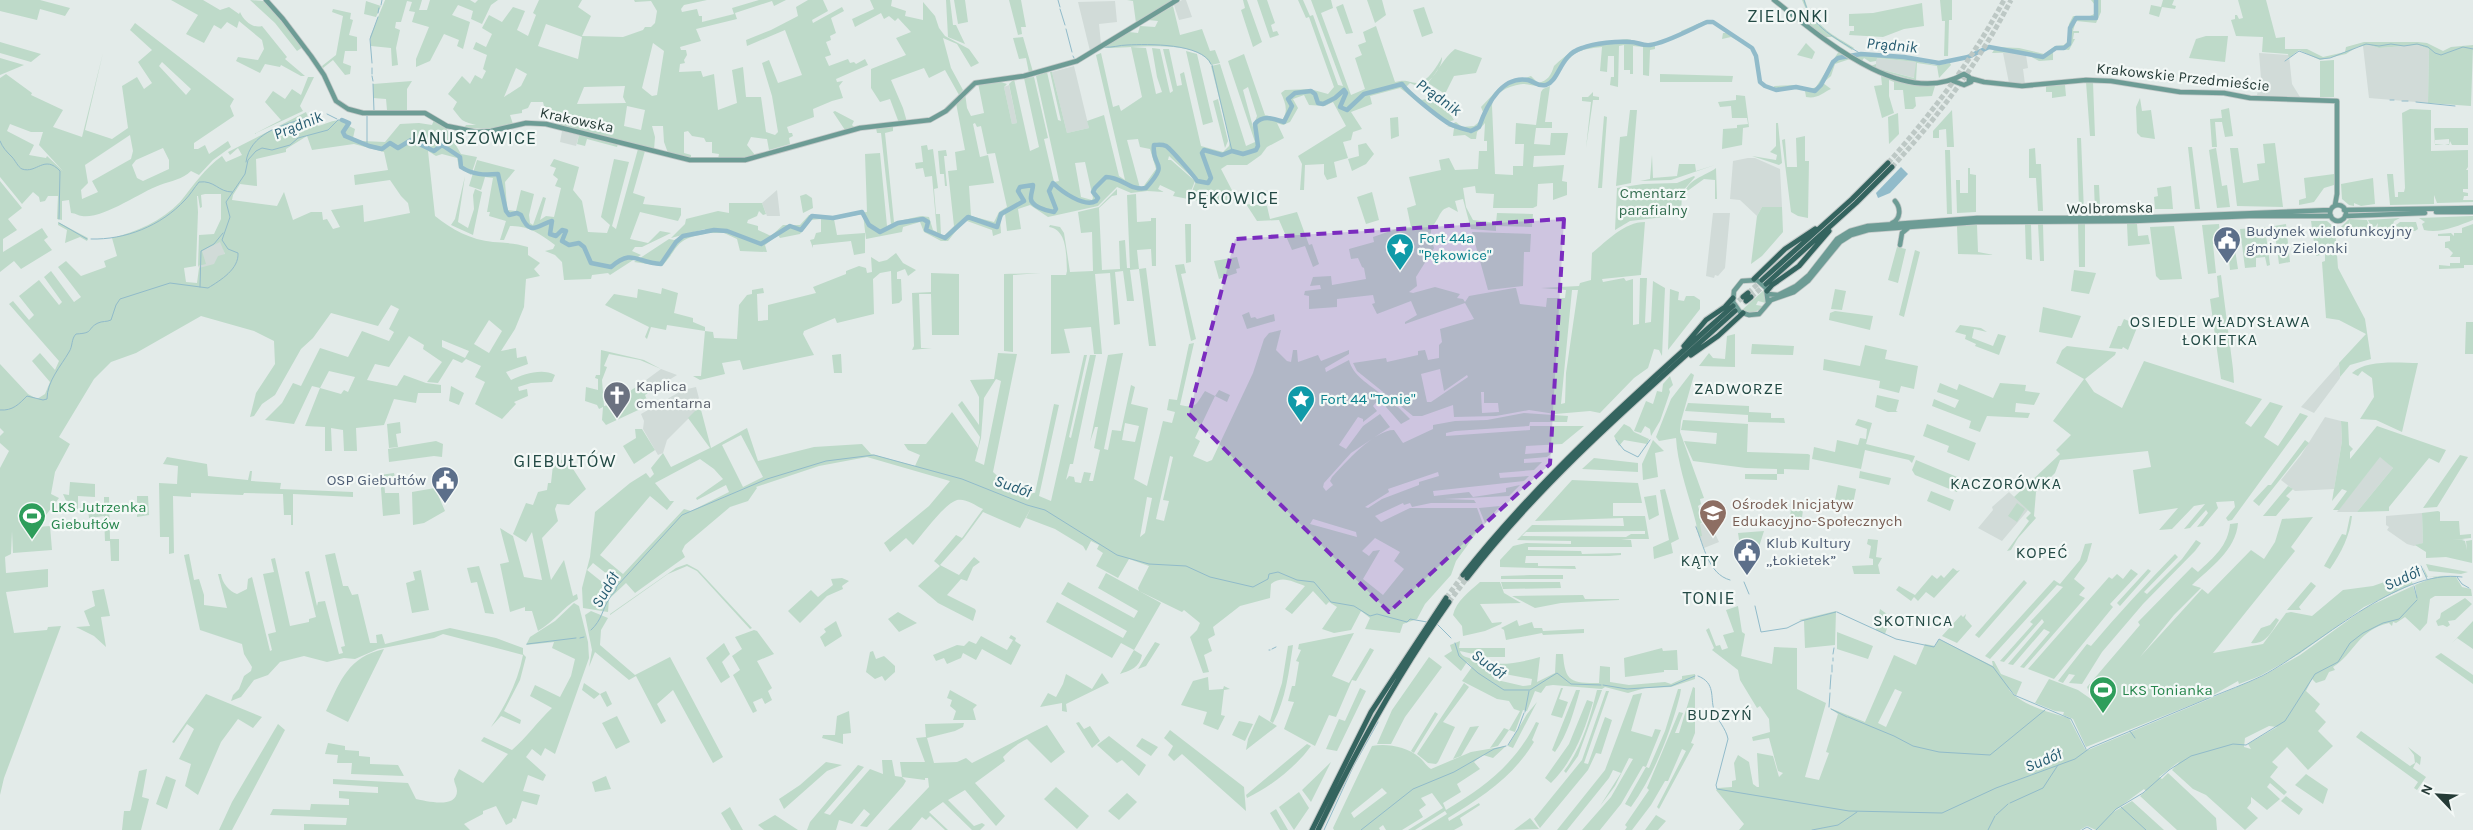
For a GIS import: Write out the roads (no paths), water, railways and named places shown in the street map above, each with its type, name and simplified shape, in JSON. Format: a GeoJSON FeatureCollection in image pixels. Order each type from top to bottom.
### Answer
{"type":"FeatureCollection","features":[{"type":"Feature","properties":{"kind":"highway"},"geometry":{"type":"LineString","coordinates":[[1768,292],[1772,285],[1799,266],[1890,165],[1764,282],[1846,212]]}},
{"type":"Feature","properties":{"kind":"highway"},"geometry":{"type":"LineString","coordinates":[[1754,279],[1785,249],[1832,217]]}},
{"type":"Feature","properties":{"kind":"highway"},"geometry":{"type":"LineString","coordinates":[[1666,366],[1702,324],[1733,298]]}},
{"type":"Feature","properties":{"kind":"highway"},"geometry":{"type":"LineString","coordinates":[[1596,433],[1522,512],[1465,577],[1546,478],[1666,366],[1734,308],[1675,366]]}},
{"type":"Feature","properties":{"kind":"highway"},"geometry":{"type":"LineString","coordinates":[[1621,409],[1675,366],[1714,339],[1743,313]]}},
{"type":"Feature","properties":{"kind":"highway"},"geometry":{"type":"LineString","coordinates":[[1312,830],[1360,733],[1413,649],[1447,600]]}},
{"type":"Feature","properties":{"kind":"highway"},"geometry":{"type":"LineString","coordinates":[[1318,830],[1363,738],[1413,649]]}},
{"type":"Feature","properties":{"kind":"main road","name":"Krakowska"},"geometry":{"type":"LineString","coordinates":[[266,0],[293,30],[319,68],[336,101],[352,111],[425,113],[447,126],[477,132],[491,131],[526,123],[536,123],[690,160],[732,161],[747,159],[860,128],[930,120],[946,111],[975,83],[1024,76],[1076,61],[1177,0]]}},
{"type":"Feature","properties":{"kind":"main road"},"geometry":{"type":"LineString","coordinates":[[1774,0],[1854,59],[1872,69],[1914,83],[1930,84],[1960,79],[1965,74],[1969,80],[1964,85],[1960,79]]}},
{"type":"Feature","properties":{"kind":"main road","name":"Krakowskie Przedmieście"},"geometry":{"type":"LineString","coordinates":[[1969,80],[2028,86],[2106,80],[2129,82],[2180,92],[2224,93],[2254,98],[2337,101],[2337,205]]}},
{"type":"Feature","properties":{"kind":"main road"},"geometry":{"type":"LineString","coordinates":[[1895,201],[1899,214],[1904,220],[1917,222]]}},
{"type":"Feature","properties":{"kind":"main road"},"geometry":{"type":"LineString","coordinates":[[2310,214],[2330,210],[2337,205],[2344,210],[2473,210]]}},
{"type":"Feature","properties":{"kind":"main road"},"geometry":{"type":"LineString","coordinates":[[2330,210],[2331,216]]}},
{"type":"Feature","properties":{"kind":"main road"},"geometry":{"type":"LineString","coordinates":[[2344,210],[2344,216]]}},
{"type":"Feature","properties":{"kind":"main road"},"geometry":{"type":"LineString","coordinates":[[2310,214],[2331,216],[2338,221],[2344,216],[2361,214],[2473,210]]}},
{"type":"Feature","properties":{"kind":"main road","name":"Wolbromska"},"geometry":{"type":"LineString","coordinates":[[1863,229],[1889,224],[1977,218],[2130,218],[2239,212],[2310,214]]}},
{"type":"Feature","properties":{"kind":"main road"},"geometry":{"type":"LineString","coordinates":[[1889,224],[1896,221],[1899,214]]}},
{"type":"Feature","properties":{"kind":"main road","name":"Wolbromska"},"geometry":{"type":"LineString","coordinates":[[1863,229],[1985,221],[2134,221],[2310,214]]}},
{"type":"Feature","properties":{"kind":"main road"},"geometry":{"type":"LineString","coordinates":[[1900,245],[1903,231],[1911,226]]}},
{"type":"Feature","properties":{"kind":"main road"},"geometry":{"type":"LineString","coordinates":[[1885,228],[1897,231],[1900,238]]}},
{"type":"Feature","properties":{"kind":"main road"},"geometry":{"type":"LineString","coordinates":[[1857,231],[1837,244],[1801,287],[1788,295],[1770,300],[1759,314],[1752,316],[1743,313],[1736,306],[1733,298],[1738,284],[1744,280],[1754,279],[1762,284],[1768,292],[1778,295],[1800,284],[1835,242],[1857,231],[1863,229]]}},
{"type":"Feature","properties":{"kind":"main road"},"geometry":{"type":"LineString","coordinates":[[1768,292],[1768,303]]}},
{"type":"Feature","properties":{"kind":"water"},"geometry":{"type":"Polygon","coordinates":[[[1901,167],[1908,174],[1890,193],[1878,198],[1876,193],[1901,167]]]}},
{"type":"Feature","properties":{"kind":"waterway"},"geometry":{"type":"LineString","coordinates":[[381,5],[382,0]]}},
{"type":"Feature","properties":{"kind":"waterway"},"geometry":{"type":"LineString","coordinates":[[1058,0],[1060,7]]}},
{"type":"Feature","properties":{"kind":"waterway"},"geometry":{"type":"LineString","coordinates":[[1804,0],[1813,18],[1826,32],[1861,54]]}},
{"type":"Feature","properties":{"kind":"waterway","name":"Prądnik"},"geometry":{"type":"LineString","coordinates":[[342,120],[349,123],[343,132],[345,136],[369,146],[382,149],[390,143],[398,148],[411,140],[434,151],[442,145],[460,157],[461,167],[465,170],[479,174],[498,174],[506,211],[509,215],[517,213],[521,215],[524,222],[531,228],[552,221],[550,234],[556,236],[562,230],[566,231],[562,241],[569,245],[579,243],[584,247],[591,263],[611,267],[618,261],[630,257],[661,264],[676,242],[683,236],[714,230],[727,231],[761,244],[790,226],[801,230],[812,216],[833,218],[862,212],[869,225],[880,232],[898,223],[923,219],[928,222],[926,230],[945,238],[968,217],[997,227],[1001,214],[1024,201],[1018,191],[1020,187],[1033,185],[1031,197],[1033,203],[1039,208],[1054,212],[1056,209],[1049,191],[1053,183],[1067,194],[1091,203],[1098,198],[1093,192],[1095,188],[1106,177],[1117,179],[1135,188],[1146,188],[1159,168],[1155,158],[1154,145],[1166,146],[1197,181],[1208,183],[1211,178],[1202,153],[1204,150],[1222,155],[1232,151],[1243,154],[1256,150],[1258,146],[1255,124],[1265,118],[1284,122],[1292,106],[1288,99],[1295,93],[1311,91],[1315,94],[1318,103],[1323,104],[1335,98],[1344,90],[1346,93],[1340,107],[1347,110],[1364,94],[1402,84],[1443,120],[1454,126],[1471,131],[1479,127],[1490,102],[1502,87],[1518,80],[1528,80],[1539,85],[1546,85],[1551,82],[1564,61],[1574,51],[1593,45],[1625,42],[1645,45],[1656,44],[1707,22],[1713,22],[1752,48],[1756,56],[1760,82],[1765,86],[1776,90],[1796,87],[1815,91],[1821,85],[1833,62],[1838,58],[1861,54],[1904,57],[1939,63],[1968,57],[1989,47],[2043,57],[2056,48],[2064,48],[2069,44],[2070,28],[2076,18],[2096,18],[2096,0]]}},
{"type":"Feature","properties":{"kind":"waterway"},"geometry":{"type":"LineString","coordinates":[[378,13],[379,8]]}},
{"type":"Feature","properties":{"kind":"waterway"},"geometry":{"type":"LineString","coordinates":[[1060,9],[1065,25]]}},
{"type":"Feature","properties":{"kind":"waterway"},"geometry":{"type":"LineString","coordinates":[[372,63],[370,39],[378,17]]}},
{"type":"Feature","properties":{"kind":"waterway"},"geometry":{"type":"LineString","coordinates":[[1066,29],[1072,52]]}},
{"type":"Feature","properties":{"kind":"waterway"},"geometry":{"type":"LineString","coordinates":[[2285,61],[2299,51],[2320,59],[2330,58],[2366,44],[2379,46],[2417,44],[2428,47],[2441,55],[2463,47],[2473,49]]}},
{"type":"Feature","properties":{"kind":"waterway"},"geometry":{"type":"LineString","coordinates":[[1104,47],[1124,45],[1174,46],[1197,52],[1206,57],[1211,64]]}},
{"type":"Feature","properties":{"kind":"waterway"},"geometry":{"type":"LineString","coordinates":[[1212,65],[1232,151]]}},
{"type":"Feature","properties":{"kind":"waterway"},"geometry":{"type":"LineString","coordinates":[[372,68],[372,74]]}},
{"type":"Feature","properties":{"kind":"waterway"},"geometry":{"type":"LineString","coordinates":[[372,76],[373,81]]}},
{"type":"Feature","properties":{"kind":"waterway"},"geometry":{"type":"LineString","coordinates":[[373,84],[374,111]]}},
{"type":"Feature","properties":{"kind":"waterway"},"geometry":{"type":"LineString","coordinates":[[2402,101],[2408,101]]}},
{"type":"Feature","properties":{"kind":"waterway"},"geometry":{"type":"LineString","coordinates":[[2416,102],[2455,106]]}},
{"type":"Feature","properties":{"kind":"waterway"},"geometry":{"type":"LineString","coordinates":[[327,114],[337,119]]}},
{"type":"Feature","properties":{"kind":"waterway"},"geometry":{"type":"LineString","coordinates":[[312,116],[316,115]]}},
{"type":"Feature","properties":{"kind":"waterway"},"geometry":{"type":"LineString","coordinates":[[367,115],[367,145]]}},
{"type":"Feature","properties":{"kind":"waterway"},"geometry":{"type":"LineString","coordinates":[[246,162],[249,152],[260,137],[277,128],[305,118]]}},
{"type":"Feature","properties":{"kind":"waterway","name":"Prądnik"},"geometry":{"type":"LineString","coordinates":[[0,410],[12,408],[27,396],[43,400],[47,399],[49,386],[70,350],[74,336],[88,332],[98,323],[111,320],[120,299],[170,283],[208,288],[223,278],[236,264],[238,259],[238,253],[228,249],[222,240],[230,217],[226,202],[245,174],[248,160],[256,151],[262,148],[272,150],[290,145],[298,138],[328,130],[338,120],[342,120]]}},
{"type":"Feature","properties":{"kind":"waterway"},"geometry":{"type":"LineString","coordinates":[[0,141],[22,169],[27,170],[49,164],[60,171],[59,219]]}},
{"type":"Feature","properties":{"kind":"waterway"},"geometry":{"type":"LineString","coordinates":[[91,239],[117,237],[142,230],[154,224],[187,198],[199,182],[213,184],[223,190],[232,192]]}},
{"type":"Feature","properties":{"kind":"waterway"},"geometry":{"type":"LineString","coordinates":[[59,223],[87,239]]}},
{"type":"Feature","properties":{"kind":"waterway"},"geometry":{"type":"LineString","coordinates":[[200,287],[201,251],[214,244],[223,233]]}},
{"type":"Feature","properties":{"kind":"waterway"},"geometry":{"type":"LineString","coordinates":[[1616,440],[1624,450],[1638,457],[1650,440]]}},
{"type":"Feature","properties":{"kind":"waterway","name":"Sudół"},"geometry":{"type":"LineString","coordinates":[[591,630],[602,615],[617,586],[682,515],[767,479],[826,461],[874,455],[962,479],[1027,505],[1045,510],[1117,555],[1149,564],[1186,566],[1210,577],[1253,587],[1268,579],[1269,574],[1278,572],[1297,580],[1314,582],[1331,602],[1354,606],[1370,616],[1377,614],[1407,622],[1410,619],[1427,622]]}},
{"type":"Feature","properties":{"kind":"waterway"},"geometry":{"type":"LineString","coordinates":[[1696,527],[1704,551],[1712,566],[1723,577],[1730,580]]}},
{"type":"Feature","properties":{"kind":"waterway"},"geometry":{"type":"LineString","coordinates":[[2421,566],[2427,579]]}},
{"type":"Feature","properties":{"kind":"waterway","name":"Sudół"},"geometry":{"type":"LineString","coordinates":[[1698,676],[1708,682],[1710,686],[1714,710],[1728,739],[1716,785],[1717,789],[1849,811],[1942,813],[1996,788],[2075,759],[2090,748],[2262,676],[2359,612],[2411,585],[2437,577],[2462,577]]}},
{"type":"Feature","properties":{"kind":"waterway"},"geometry":{"type":"LineString","coordinates":[[2457,577],[2462,584],[2469,588]]}},
{"type":"Feature","properties":{"kind":"waterway"},"geometry":{"type":"LineString","coordinates":[[1744,582],[1749,594]]}},
{"type":"Feature","properties":{"kind":"waterway"},"geometry":{"type":"LineString","coordinates":[[2414,586],[2417,598]]}},
{"type":"Feature","properties":{"kind":"waterway"},"geometry":{"type":"LineString","coordinates":[[2096,830],[2116,809],[2143,793],[2169,770],[2191,756],[2233,744],[2246,745],[2285,721],[2315,674],[2338,662],[2350,643],[2363,633],[2383,623],[2399,619],[2417,600]]}},
{"type":"Feature","properties":{"kind":"waterway"},"geometry":{"type":"LineString","coordinates":[[1755,606],[1761,632],[1787,628],[1801,621],[1836,612]]}},
{"type":"Feature","properties":{"kind":"waterway"},"geometry":{"type":"LineString","coordinates":[[1837,612],[1896,639],[1934,647],[1939,639],[1993,667],[2014,695],[2071,719],[2086,749]]}},
{"type":"Feature","properties":{"kind":"waterway","name":"Sudół"},"geometry":{"type":"LineString","coordinates":[[1436,623],[1451,638]]}},
{"type":"Feature","properties":{"kind":"waterway","name":"Sudół"},"geometry":{"type":"LineString","coordinates":[[580,638],[584,637]]}},
{"type":"Feature","properties":{"kind":"waterway","name":"Sudół"},"geometry":{"type":"LineString","coordinates":[[527,644],[576,638]]}},
{"type":"Feature","properties":{"kind":"waterway","name":"Sudół"},"geometry":{"type":"LineString","coordinates":[[1455,643],[1459,656],[1478,673],[1504,690],[1530,690],[1557,673],[1571,684],[1601,685]]}},
{"type":"Feature","properties":{"kind":"waterway"},"geometry":{"type":"LineString","coordinates":[[1272,649],[1276,647]]}},
{"type":"Feature","properties":{"kind":"waterway"},"geometry":{"type":"LineString","coordinates":[[1833,654],[1834,648]]}},
{"type":"Feature","properties":{"kind":"waterway"},"geometry":{"type":"LineString","coordinates":[[1832,665],[1832,672]]}},
{"type":"Feature","properties":{"kind":"waterway"},"geometry":{"type":"LineString","coordinates":[[1830,689],[1831,675]]}},
{"type":"Feature","properties":{"kind":"waterway","name":"Sudół"},"geometry":{"type":"LineString","coordinates":[[1603,685],[1627,689],[1671,686],[1695,676]]}},
{"type":"Feature","properties":{"kind":"waterway"},"geometry":{"type":"LineString","coordinates":[[1525,712],[1529,691]]}},
{"type":"Feature","properties":{"kind":"waterway"},"geometry":{"type":"LineString","coordinates":[[1829,707],[1830,693]]}},
{"type":"Feature","properties":{"kind":"waterway"},"geometry":{"type":"LineString","coordinates":[[1831,709],[1847,717]]}},
{"type":"Feature","properties":{"kind":"waterway"},"geometry":{"type":"LineString","coordinates":[[1848,717],[1913,746],[1939,752],[1990,755],[2045,710]]}},
{"type":"Feature","properties":{"kind":"waterway"},"geometry":{"type":"LineString","coordinates":[[1508,745],[1518,729],[1524,713]]}},
{"type":"Feature","properties":{"kind":"waterway"},"geometry":{"type":"LineString","coordinates":[[1324,830],[1353,767],[1378,722]]}},
{"type":"Feature","properties":{"kind":"waterway"},"geometry":{"type":"LineString","coordinates":[[2130,731],[2135,738]]}},
{"type":"Feature","properties":{"kind":"waterway"},"geometry":{"type":"LineString","coordinates":[[1361,830],[1413,789],[1454,772],[1494,749],[1506,746]]}},
{"type":"Feature","properties":{"kind":"waterway"},"geometry":{"type":"LineString","coordinates":[[2010,803],[2043,788],[2058,765]]}},
{"type":"Feature","properties":{"kind":"waterway"},"geometry":{"type":"LineString","coordinates":[[1996,815],[2008,804]]}},
{"type":"Feature","properties":{"kind":"waterway"},"geometry":{"type":"LineString","coordinates":[[2121,807],[2146,830]]}},
{"type":"Feature","properties":{"kind":"waterway"},"geometry":{"type":"LineString","coordinates":[[1812,830],[1838,825],[1857,812]]}},
{"type":"Feature","properties":{"kind":"waterway"},"geometry":{"type":"LineString","coordinates":[[1988,830],[1995,816]]}},
{"type":"Feature","properties":{"kind":"waterway"},"geometry":{"type":"LineString","coordinates":[[2082,830],[2087,827],[2092,830]]}},
{"type":"Feature","properties":{"kind":"tunnel"},"geometry":{"type":"LineString","coordinates":[[1888,163],[1951,85],[1979,44],[2004,0]]}},
{"type":"Feature","properties":{"kind":"tunnel"},"geometry":{"type":"LineString","coordinates":[[1892,167],[1957,88],[1986,45],[2011,0]]}},
{"type":"Feature","properties":{"kind":"tunnel"},"geometry":{"type":"LineString","coordinates":[[1748,293],[1762,280]]}},
{"type":"Feature","properties":{"kind":"tunnel"},"geometry":{"type":"LineString","coordinates":[[1751,297],[1766,284]]}},
{"type":"Feature","properties":{"kind":"tunnel"},"geometry":{"type":"LineString","coordinates":[[1733,306],[1743,297]]}},
{"type":"Feature","properties":{"kind":"tunnel"},"geometry":{"type":"LineString","coordinates":[[1446,598],[1463,575]]}},
{"type":"Feature","properties":{"kind":"tunnel"},"geometry":{"type":"LineString","coordinates":[[1449,602],[1467,578]]}},
{"type":"Feature","properties":{"kind":"place","name":"Budynek wielofunkcyjny gminy Zielonki"},"geometry":{"type":"Point","coordinates":[2227,264]}},
{"type":"Feature","properties":{"kind":"place","name":"Fort 44a \"Pękowice\""},"geometry":{"type":"Point","coordinates":[1400,271]}},
{"type":"Feature","properties":{"kind":"place","name":"Kaplica cmentarna"},"geometry":{"type":"Point","coordinates":[617,419]}},
{"type":"Feature","properties":{"kind":"place","name":"Fort 44 \"Tonie\""},"geometry":{"type":"Point","coordinates":[1301,423]}},
{"type":"Feature","properties":{"kind":"place","name":"OSP Giebułtów"},"geometry":{"type":"Point","coordinates":[445,504]}},
{"type":"Feature","properties":{"kind":"place","name":"Ośrodek Inicjatyw Edukacyjno-Społecznych"},"geometry":{"type":"Point","coordinates":[1713,537]}},
{"type":"Feature","properties":{"kind":"place","name":"LKS Jutrzenka Giebułtów"},"geometry":{"type":"Point","coordinates":[32,540]}},
{"type":"Feature","properties":{"kind":"place","name":"Klub Kultury „Łokietek”"},"geometry":{"type":"Point","coordinates":[1747,576]}},
{"type":"Feature","properties":{"kind":"place","name":"LKS Tonianka"},"geometry":{"type":"Point","coordinates":[2103,714]}},
{"type":"Feature","properties":{"kind":"district","name":"ZIELONKI"},"geometry":{"type":"Point","coordinates":[1788,16]}},
{"type":"Feature","properties":{"kind":"district","name":"JANUSZOWICE"},"geometry":{"type":"Point","coordinates":[473,138]}},
{"type":"Feature","properties":{"kind":"district","name":"PĘKOWICE"},"geometry":{"type":"Point","coordinates":[1233,198]}},
{"type":"Feature","properties":{"kind":"district","name":"OSIEDLE WŁADYSŁAWA ŁOKIETKA"},"geometry":{"type":"Point","coordinates":[2220,330]}},
{"type":"Feature","properties":{"kind":"district","name":"ZADWORZE"},"geometry":{"type":"Point","coordinates":[1739,388]}},
{"type":"Feature","properties":{"kind":"district","name":"GIEBUŁTÓW"},"geometry":{"type":"Point","coordinates":[565,461]}},
{"type":"Feature","properties":{"kind":"district","name":"KACZORÓWKA"},"geometry":{"type":"Point","coordinates":[2006,483]}},
{"type":"Feature","properties":{"kind":"district","name":"KOPEĆ"},"geometry":{"type":"Point","coordinates":[2042,552]}},
{"type":"Feature","properties":{"kind":"district","name":"KĄTY"},"geometry":{"type":"Point","coordinates":[1700,560]}},
{"type":"Feature","properties":{"kind":"district","name":"TONIE"},"geometry":{"type":"Point","coordinates":[1709,598]}},
{"type":"Feature","properties":{"kind":"district","name":"SKOTNICA"},"geometry":{"type":"Point","coordinates":[1913,620]}},
{"type":"Feature","properties":{"kind":"district","name":"BUDZYŃ"},"geometry":{"type":"Point","coordinates":[1720,714]}},
{"type":"Feature","properties":{"kind":"park label","name":"Cmentarz parafialny"},"geometry":{"type":"Point","coordinates":[1653,202]}}]}
